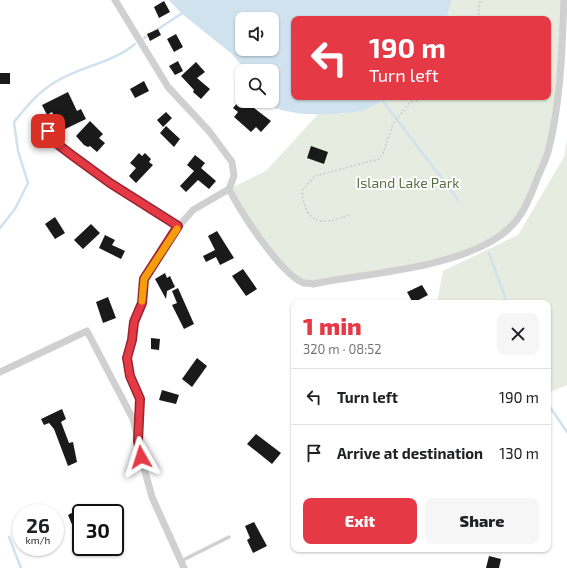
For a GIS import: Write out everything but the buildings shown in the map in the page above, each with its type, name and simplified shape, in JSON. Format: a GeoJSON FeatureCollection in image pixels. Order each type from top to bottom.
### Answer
{"type":"FeatureCollection","features":[{"type":"Feature","properties":{"kind":"street"},"geometry":{"type":"LineString","coordinates":[[115,0],[168,87],[208,131],[232,162],[234,176],[229,189],[194,210],[178,226],[144,279],[142,303],[134,322],[132,340],[127,358],[130,376],[140,399],[138,441]]}},
{"type":"Feature","properties":{"kind":"street"},"geometry":{"type":"LineString","coordinates":[[229,189],[239,209],[253,228],[282,264],[304,283],[313,284],[431,263],[469,252],[493,241],[516,222],[528,206],[549,148],[556,117],[561,75],[564,0]]}},
{"type":"Feature","properties":{"kind":"street"},"geometry":{"type":"LineString","coordinates":[[44,122],[52,140],[110,183],[178,226]]}},
{"type":"Feature","properties":{"kind":"street"},"geometry":{"type":"LineString","coordinates":[[0,372],[87,331],[133,419],[152,497],[182,565]]}},
{"type":"Feature","properties":{"kind":"lane"},"geometry":{"type":"LineString","coordinates":[[182,565],[229,537]]}},
{"type":"Feature","properties":{"kind":"path"},"geometry":{"type":"LineString","coordinates":[[478,16],[480,0]]}},
{"type":"Feature","properties":{"kind":"path"},"geometry":{"type":"LineString","coordinates":[[349,214],[326,222],[318,221],[310,215],[304,205],[302,191],[315,176],[379,159],[383,153],[393,124],[411,100]]}},
{"type":"Feature","properties":{"kind":"path"},"geometry":{"type":"LineString","coordinates":[[407,105],[420,100]]}},
{"type":"Feature","properties":{"kind":"green space","name":"Island Lake Park"},"geometry":{"type":"Polygon","coordinates":[[[452,0],[564,0],[556,117],[528,205],[493,241],[431,263],[304,283],[282,265],[229,189],[266,171],[319,113],[342,114],[363,110],[383,100],[551,100],[551,16],[447,16],[452,0]]]}},
{"type":"Feature","properties":{"kind":"green space"},"geometry":{"type":"Polygon","coordinates":[[[567,139],[567,385],[551,392],[551,300],[438,300],[443,271],[518,235],[564,157],[567,139]]]}},
{"type":"Feature","properties":{"kind":"water"},"geometry":{"type":"Polygon","coordinates":[[[169,0],[452,0],[447,16],[291,16],[291,100],[384,100],[364,110],[342,114],[312,114],[297,113],[276,108],[279,108],[279,64],[240,64],[232,54],[181,13],[169,0]]]}},
{"type":"Feature","properties":{"kind":"waterway"},"geometry":{"type":"LineString","coordinates":[[155,31],[184,12]]}},
{"type":"Feature","properties":{"kind":"waterway"},"geometry":{"type":"LineString","coordinates":[[144,38],[150,34]]}},
{"type":"Feature","properties":{"kind":"waterway"},"geometry":{"type":"LineString","coordinates":[[0,228],[15,209],[28,183],[18,151],[14,122],[34,99],[51,85],[76,72],[117,56],[135,44]]}},
{"type":"Feature","properties":{"kind":"waterway"},"geometry":{"type":"LineString","coordinates":[[382,100],[458,200]]}},
{"type":"Feature","properties":{"kind":"waterway"},"geometry":{"type":"LineString","coordinates":[[489,253],[506,300]]}},
{"type":"Feature","properties":{"kind":"waterway"},"geometry":{"type":"LineString","coordinates":[[551,408],[567,432]]}},
{"type":"Feature","properties":{"kind":"waterway"},"geometry":{"type":"LineString","coordinates":[[9,537],[21,568]]}},
{"type":"Feature","properties":{"kind":"slow traffic"},"geometry":{"type":"LineString","coordinates":[[142,301],[144,279],[177,229]]}},
{"type":"Feature","properties":{"kind":"route"},"geometry":{"type":"LineString","coordinates":[[48,131],[52,140],[73,156],[110,183],[178,226],[144,279],[142,303],[134,322],[132,340],[127,358],[130,376],[140,399],[140,428],[138,441],[141,457]]}}]}
